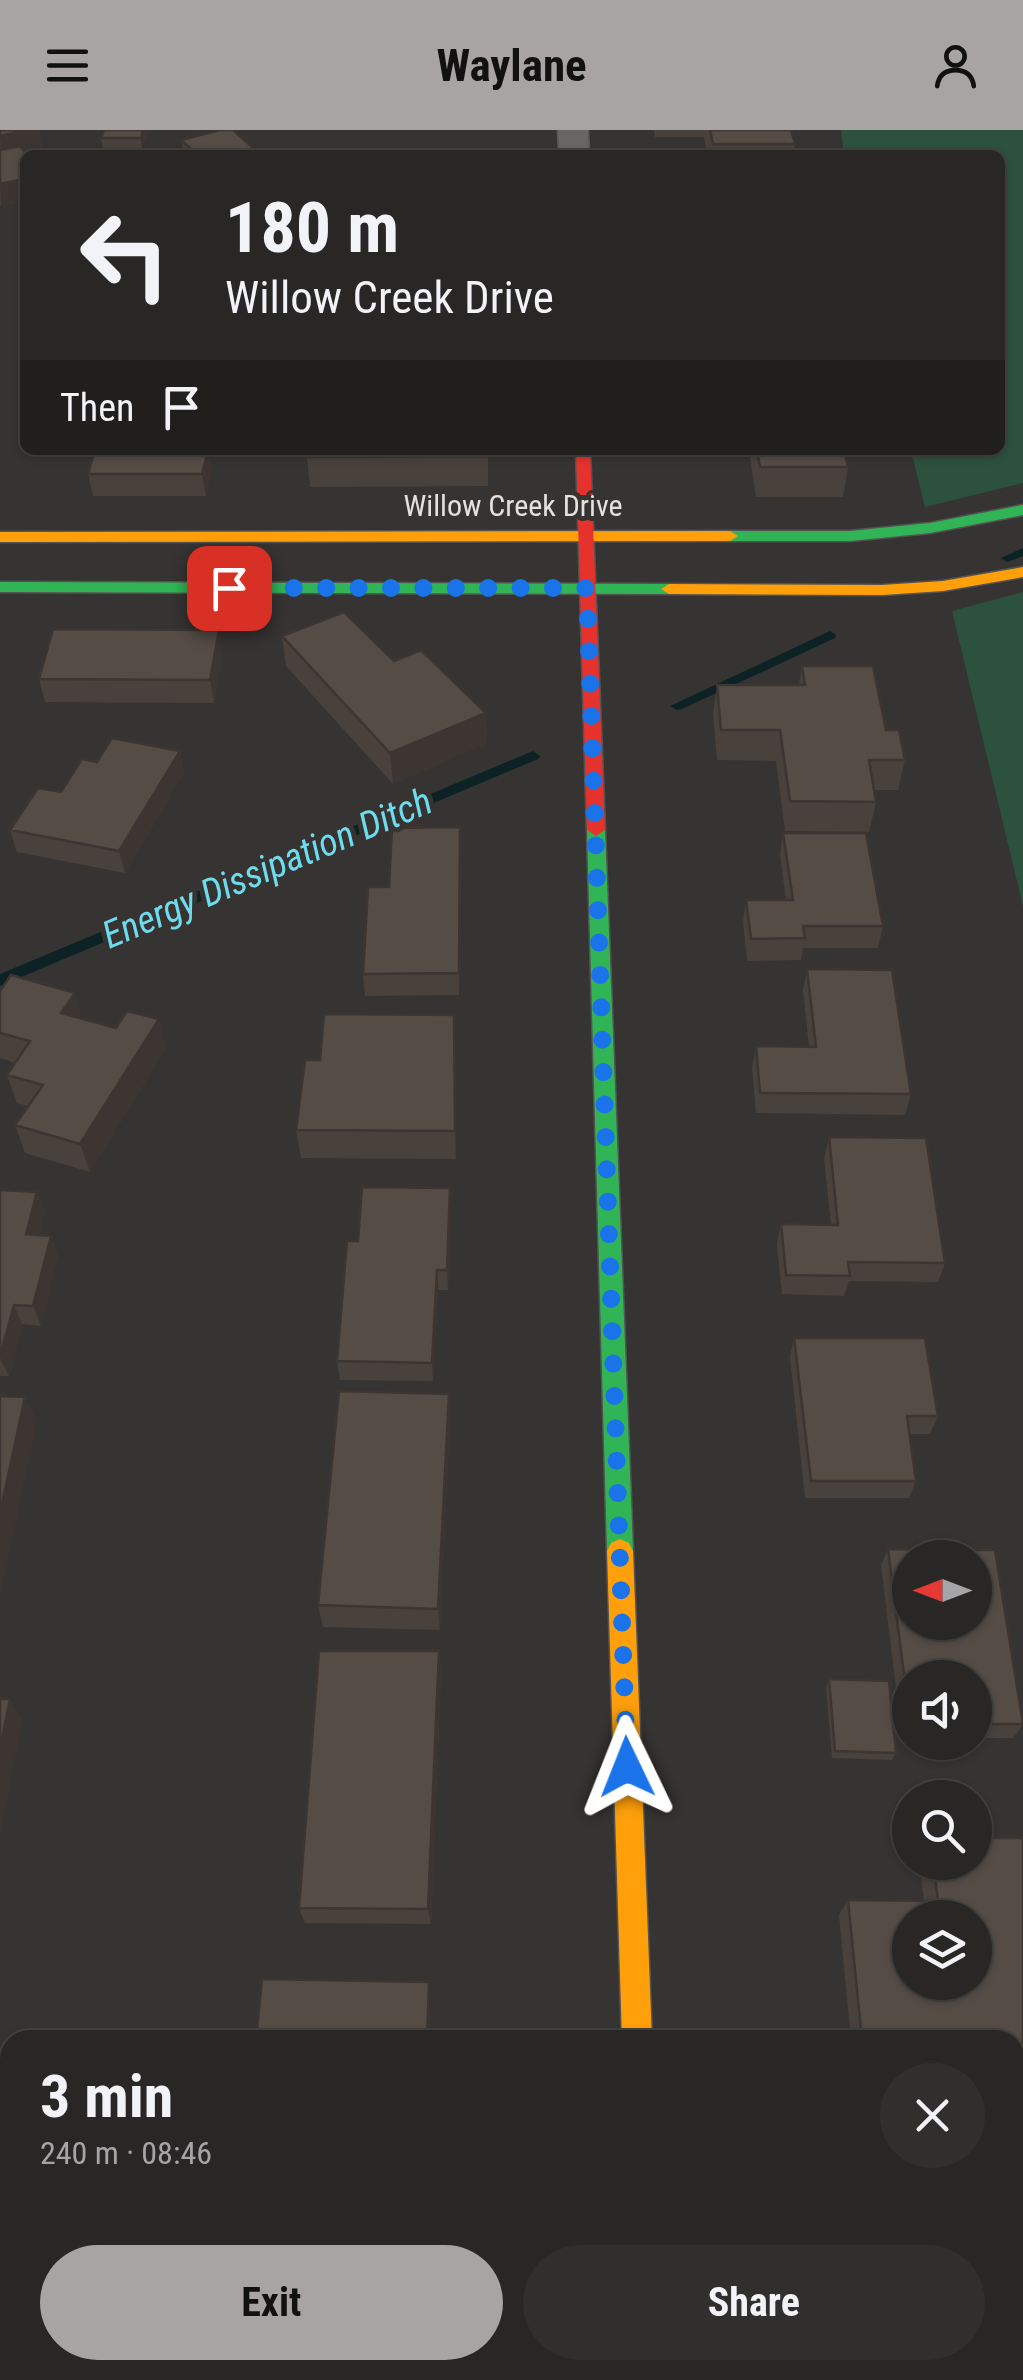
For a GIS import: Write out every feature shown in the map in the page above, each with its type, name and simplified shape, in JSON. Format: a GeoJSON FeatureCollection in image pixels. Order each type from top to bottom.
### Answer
{"type":"FeatureCollection","features":[{"type":"Feature","properties":{"kind":"street"},"geometry":{"type":"LineString","coordinates":[[583,455],[636,2030]]}},
{"type":"Feature","properties":{"kind":"street","name":"Willow Creek Drive"},"geometry":{"type":"LineString","coordinates":[[0,537],[850,536],[930,528],[1023,510]]}},
{"type":"Feature","properties":{"kind":"street"},"geometry":{"type":"LineString","coordinates":[[0,588],[882,590],[942,586],[1023,572]]}},
{"type":"Feature","properties":{"kind":"green space"},"geometry":{"type":"Polygon","coordinates":[[[841,130],[1023,130],[1023,483],[925,507],[912,455],[1005,455],[1005,150],[843,150],[841,130]]]}},
{"type":"Feature","properties":{"kind":"green space"},"geometry":{"type":"Polygon","coordinates":[[[1023,592],[1023,906],[952,611],[1023,592]]]}},
{"type":"Feature","properties":{"kind":"building"},"geometry":{"type":"Polygon","coordinates":[[[0,130],[26,130],[0,136],[0,130]]]}},
{"type":"Feature","properties":{"kind":"building"},"geometry":{"type":"Polygon","coordinates":[[[104,130],[143,130],[141,138],[101,138],[104,130]]]}},
{"type":"Feature","properties":{"kind":"building"},"geometry":{"type":"Polygon","coordinates":[[[233,130],[255,150],[192,150],[181,140],[233,130]]]}},
{"type":"Feature","properties":{"kind":"building"},"geometry":{"type":"Polygon","coordinates":[[[710,130],[791,130],[795,144],[713,144],[710,130]]]}},
{"type":"Feature","properties":{"kind":"building"},"geometry":{"type":"Polygon","coordinates":[[[20,146],[23,150],[20,150],[20,181],[0,184],[0,150],[20,146]]]}},
{"type":"Feature","properties":{"kind":"building"},"geometry":{"type":"Polygon","coordinates":[[[94,455],[207,455],[202,474],[88,474],[94,455]]]}},
{"type":"Feature","properties":{"kind":"building"},"geometry":{"type":"Polygon","coordinates":[[[307,455],[488,455],[488,456],[307,455]]]}},
{"type":"Feature","properties":{"kind":"building"},"geometry":{"type":"Polygon","coordinates":[[[758,455],[845,455],[848,467],[760,467],[758,455]]]}},
{"type":"Feature","properties":{"kind":"building"},"geometry":{"type":"Polygon","coordinates":[[[344,612],[394,661],[421,650],[486,713],[390,753],[282,636],[344,612]]]}},
{"type":"Feature","properties":{"kind":"building"},"geometry":{"type":"Polygon","coordinates":[[[53,629],[219,630],[210,680],[39,679],[53,629]]]}},
{"type":"Feature","properties":{"kind":"building"},"geometry":{"type":"Polygon","coordinates":[[[802,666],[873,666],[886,730],[899,730],[905,760],[869,760],[876,802],[790,801],[780,730],[721,730],[717,685],[805,685],[802,666]]]}},
{"type":"Feature","properties":{"kind":"building"},"geometry":{"type":"Polygon","coordinates":[[[112,738],[180,751],[119,851],[10,830],[38,788],[61,792],[82,759],[97,762],[112,738]]]}},
{"type":"Feature","properties":{"kind":"building"},"geometry":{"type":"Polygon","coordinates":[[[460,827],[459,973],[363,974],[368,887],[389,887],[392,828],[460,827]]]}},
{"type":"Feature","properties":{"kind":"building"},"geometry":{"type":"Polygon","coordinates":[[[783,833],[866,833],[883,926],[803,926],[805,938],[751,939],[746,900],[793,900],[783,833]]]}},
{"type":"Feature","properties":{"kind":"building"},"geometry":{"type":"Polygon","coordinates":[[[807,969],[892,970],[911,1094],[760,1093],[756,1046],[816,1047],[807,969]]]}},
{"type":"Feature","properties":{"kind":"building"},"geometry":{"type":"Polygon","coordinates":[[[11,975],[75,993],[61,1013],[116,1028],[127,1011],[159,1019],[80,1144],[15,1125],[43,1085],[7,1075],[30,1041],[0,1033],[0,991],[11,975]]]}},
{"type":"Feature","properties":{"kind":"building"},"geometry":{"type":"Polygon","coordinates":[[[324,1014],[454,1015],[455,1131],[296,1130],[305,1060],[320,1060],[324,1014]]]}},
{"type":"Feature","properties":{"kind":"building"},"geometry":{"type":"Polygon","coordinates":[[[829,1137],[926,1138],[945,1263],[848,1262],[850,1276],[786,1275],[781,1224],[838,1225],[829,1137]]]}},
{"type":"Feature","properties":{"kind":"building"},"geometry":{"type":"Polygon","coordinates":[[[362,1187],[450,1188],[447,1270],[437,1270],[432,1363],[337,1361],[347,1241],[358,1241],[362,1187]]]}},
{"type":"Feature","properties":{"kind":"building"},"geometry":{"type":"Polygon","coordinates":[[[0,1190],[37,1192],[26,1234],[51,1236],[33,1306],[14,1305],[0,1356],[0,1190]]]}},
{"type":"Feature","properties":{"kind":"building"},"geometry":{"type":"Polygon","coordinates":[[[794,1338],[925,1338],[938,1416],[907,1416],[916,1481],[811,1481],[794,1338]]]}},
{"type":"Feature","properties":{"kind":"building"},"geometry":{"type":"Polygon","coordinates":[[[339,1391],[449,1394],[438,1609],[318,1605],[339,1391]]]}},
{"type":"Feature","properties":{"kind":"building"},"geometry":{"type":"Polygon","coordinates":[[[0,1396],[25,1397],[0,1513],[0,1396]]]}},
{"type":"Feature","properties":{"kind":"building"},"geometry":{"type":"Polygon","coordinates":[[[888,1549],[892,1549],[892,1580],[888,1549]]]}},
{"type":"Feature","properties":{"kind":"building"},"geometry":{"type":"Polygon","coordinates":[[[992,1550],[995,1550],[1023,1724],[992,1724],[992,1660],[902,1660],[900,1640],[992,1640],[992,1550]]]}},
{"type":"Feature","properties":{"kind":"building"},"geometry":{"type":"Polygon","coordinates":[[[319,1651],[439,1651],[428,1909],[299,1908],[319,1651]]]}},
{"type":"Feature","properties":{"kind":"building"},"geometry":{"type":"Polygon","coordinates":[[[829,1679],[889,1681],[892,1753],[835,1751],[829,1679]]]}},
{"type":"Feature","properties":{"kind":"building"},"geometry":{"type":"Polygon","coordinates":[[[0,1699],[10,1699],[0,1748],[0,1699]]]}},
{"type":"Feature","properties":{"kind":"building"},"geometry":{"type":"Polygon","coordinates":[[[992,1838],[1023,1838],[1023,2030],[861,2030],[848,1900],[892,1900],[892,2000],[992,2000],[992,1900],[938,1900],[935,1880],[992,1880],[992,1838]]]}},
{"type":"Feature","properties":{"kind":"building"},"geometry":{"type":"Polygon","coordinates":[[[262,1979],[429,1982],[427,2030],[257,2030],[262,1979]]]}},
{"type":"Feature","properties":{"kind":"waterway","name":"Energy Dissipation Ditch"},"geometry":{"type":"LineString","coordinates":[[1007,558],[1023,552]]}},
{"type":"Feature","properties":{"kind":"waterway","name":"Energy Dissipation Ditch"},"geometry":{"type":"LineString","coordinates":[[677,706],[830,635]]}},
{"type":"Feature","properties":{"kind":"waterway","name":"Energy Dissipation Ditch"},"geometry":{"type":"LineString","coordinates":[[0,980],[533,756]]}},
{"type":"Feature","properties":{"kind":"traffic: fast"},"geometry":{"type":"LineString","coordinates":[[730,536],[850,536],[930,528],[1023,510]]}},
{"type":"Feature","properties":{"kind":"traffic: fast"},"geometry":{"type":"LineString","coordinates":[[0,587],[669,589]]}},
{"type":"Feature","properties":{"kind":"traffic: fast"},"geometry":{"type":"LineString","coordinates":[[596,830],[620,1551]]}},
{"type":"Feature","properties":{"kind":"traffic: slow"},"geometry":{"type":"LineString","coordinates":[[0,537],[730,536]]}},
{"type":"Feature","properties":{"kind":"traffic: slow"},"geometry":{"type":"LineString","coordinates":[[669,589],[882,590],[943,586],[1023,572]]}},
{"type":"Feature","properties":{"kind":"traffic: slow"},"geometry":{"type":"LineString","coordinates":[[620,1551],[637,2030]]}},
{"type":"Feature","properties":{"kind":"traffic: jam"},"geometry":{"type":"LineString","coordinates":[[583,455],[596,830]]}},
{"type":"Feature","properties":{"kind":"route"},"geometry":{"type":"LineString","coordinates":[[229,588],[587,588],[627,1767]]}}]}
